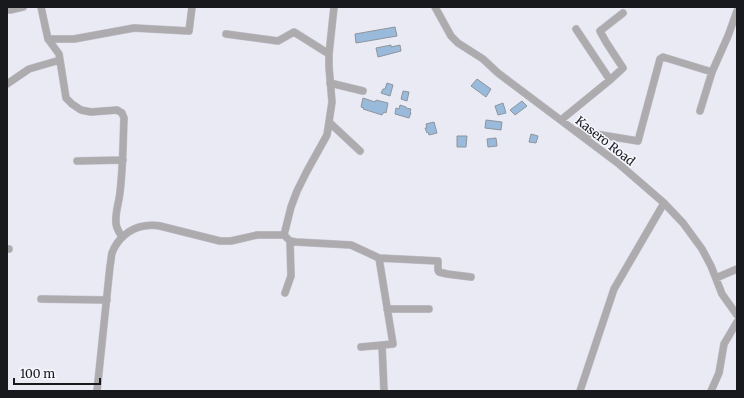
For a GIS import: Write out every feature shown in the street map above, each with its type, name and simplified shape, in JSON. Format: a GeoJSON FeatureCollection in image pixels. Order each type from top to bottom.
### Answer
{"type":"FeatureCollection","features":[{"type":"Feature","properties":{"kind":"street"},"geometry":{"type":"LineString","coordinates":[[10,10],[23,7]]}},
{"type":"Feature","properties":{"kind":"street"},"geometry":{"type":"LineString","coordinates":[[41,7],[48,39],[59,54],[66,98],[81,110],[91,112],[117,110],[122,113],[124,118],[123,160],[120,194],[116,216],[117,228],[122,237]]}},
{"type":"Feature","properties":{"kind":"street"},"geometry":{"type":"LineString","coordinates":[[48,39],[74,39],[134,28],[189,31],[192,7]]}},
{"type":"Feature","properties":{"kind":"street"},"geometry":{"type":"LineString","coordinates":[[284,235],[291,207],[297,191],[327,135],[330,123],[332,102],[329,54],[334,7]]}},
{"type":"Feature","properties":{"kind":"street","name":"Kasero Road"},"geometry":{"type":"LineString","coordinates":[[435,7],[451,36],[458,43],[483,59],[498,73],[619,164],[664,203],[683,224],[702,249],[722,294],[737,315]]}},
{"type":"Feature","properties":{"kind":"street"},"geometry":{"type":"LineString","coordinates":[[700,111],[712,72],[737,11]]}},
{"type":"Feature","properties":{"kind":"street"},"geometry":{"type":"LineString","coordinates":[[561,120],[623,68],[600,31],[623,13]]}},
{"type":"Feature","properties":{"kind":"street"},"geometry":{"type":"LineString","coordinates":[[576,29],[610,80]]}},
{"type":"Feature","properties":{"kind":"street"},"geometry":{"type":"LineString","coordinates":[[226,34],[278,41],[294,32],[329,54]]}},
{"type":"Feature","properties":{"kind":"street"},"geometry":{"type":"LineString","coordinates":[[575,131],[638,141],[662,56],[712,72]]}},
{"type":"Feature","properties":{"kind":"street"},"geometry":{"type":"LineString","coordinates":[[7,84],[29,69],[60,60]]}},
{"type":"Feature","properties":{"kind":"street"},"geometry":{"type":"LineString","coordinates":[[330,83],[363,91]]}},
{"type":"Feature","properties":{"kind":"street"},"geometry":{"type":"LineString","coordinates":[[330,123],[360,151]]}},
{"type":"Feature","properties":{"kind":"street"},"geometry":{"type":"LineString","coordinates":[[77,161],[123,160]]}},
{"type":"Feature","properties":{"kind":"street"},"geometry":{"type":"LineString","coordinates":[[580,391],[614,289],[664,203]]}},
{"type":"Feature","properties":{"kind":"street"},"geometry":{"type":"LineString","coordinates":[[97,391],[112,253],[116,244],[122,237],[143,226],[160,226],[220,241],[231,241],[257,235],[284,235],[290,241],[296,242],[351,245],[379,258],[438,260],[439,272],[471,277]]}},
{"type":"Feature","properties":{"kind":"street"},"geometry":{"type":"LineString","coordinates":[[285,293],[291,276],[290,241]]}},
{"type":"Feature","properties":{"kind":"street"},"geometry":{"type":"LineString","coordinates":[[361,347],[393,344],[379,258]]}},
{"type":"Feature","properties":{"kind":"street"},"geometry":{"type":"LineString","coordinates":[[716,278],[737,269]]}},
{"type":"Feature","properties":{"kind":"street"},"geometry":{"type":"LineString","coordinates":[[41,300],[107,300]]}},
{"type":"Feature","properties":{"kind":"street"},"geometry":{"type":"LineString","coordinates":[[387,309],[429,309]]}},
{"type":"Feature","properties":{"kind":"street"},"geometry":{"type":"LineString","coordinates":[[711,391],[719,373],[724,344],[737,322]]}},
{"type":"Feature","properties":{"kind":"street"},"geometry":{"type":"LineString","coordinates":[[382,345],[384,391]]}},
{"type":"Feature","properties":{"kind":"building"},"geometry":{"type":"Polygon","coordinates":[[[395,27],[397,36],[356,43],[355,34],[395,27]]]}},
{"type":"Feature","properties":{"kind":"building"},"geometry":{"type":"Polygon","coordinates":[[[391,45],[391,47],[400,45],[401,51],[378,57],[376,48],[391,45]]]}},
{"type":"Feature","properties":{"kind":"building"},"geometry":{"type":"Polygon","coordinates":[[[477,79],[491,89],[486,97],[471,86],[477,79]]]}},
{"type":"Feature","properties":{"kind":"building"},"geometry":{"type":"Polygon","coordinates":[[[387,83],[393,85],[390,96],[381,93],[383,89],[385,89],[387,83]]]}},
{"type":"Feature","properties":{"kind":"building"},"geometry":{"type":"Polygon","coordinates":[[[403,91],[409,92],[407,101],[401,99],[403,91]]]}},
{"type":"Feature","properties":{"kind":"building"},"geometry":{"type":"Polygon","coordinates":[[[363,98],[375,102],[376,100],[388,103],[386,113],[384,112],[382,115],[363,109],[364,108],[361,107],[363,98]]]}},
{"type":"Feature","properties":{"kind":"building"},"geometry":{"type":"Polygon","coordinates":[[[522,101],[527,106],[515,115],[510,110],[522,101]]]}},
{"type":"Feature","properties":{"kind":"building"},"geometry":{"type":"Polygon","coordinates":[[[503,103],[506,113],[498,115],[495,106],[503,103]]]}},
{"type":"Feature","properties":{"kind":"building"},"geometry":{"type":"Polygon","coordinates":[[[400,105],[411,109],[409,118],[395,114],[396,108],[399,109],[400,105]]]}},
{"type":"Feature","properties":{"kind":"building"},"geometry":{"type":"Polygon","coordinates":[[[486,120],[502,122],[501,130],[485,128],[486,120]]]}},
{"type":"Feature","properties":{"kind":"building"},"geometry":{"type":"Polygon","coordinates":[[[434,122],[437,133],[429,135],[425,128],[427,128],[426,124],[434,122]]]}},
{"type":"Feature","properties":{"kind":"building"},"geometry":{"type":"Polygon","coordinates":[[[531,134],[538,136],[536,143],[529,142],[531,134]]]}},
{"type":"Feature","properties":{"kind":"building"},"geometry":{"type":"Polygon","coordinates":[[[457,136],[467,136],[466,147],[457,147],[457,136]]]}},
{"type":"Feature","properties":{"kind":"building"},"geometry":{"type":"Polygon","coordinates":[[[496,138],[497,146],[488,147],[487,139],[496,138]]]}}]}
